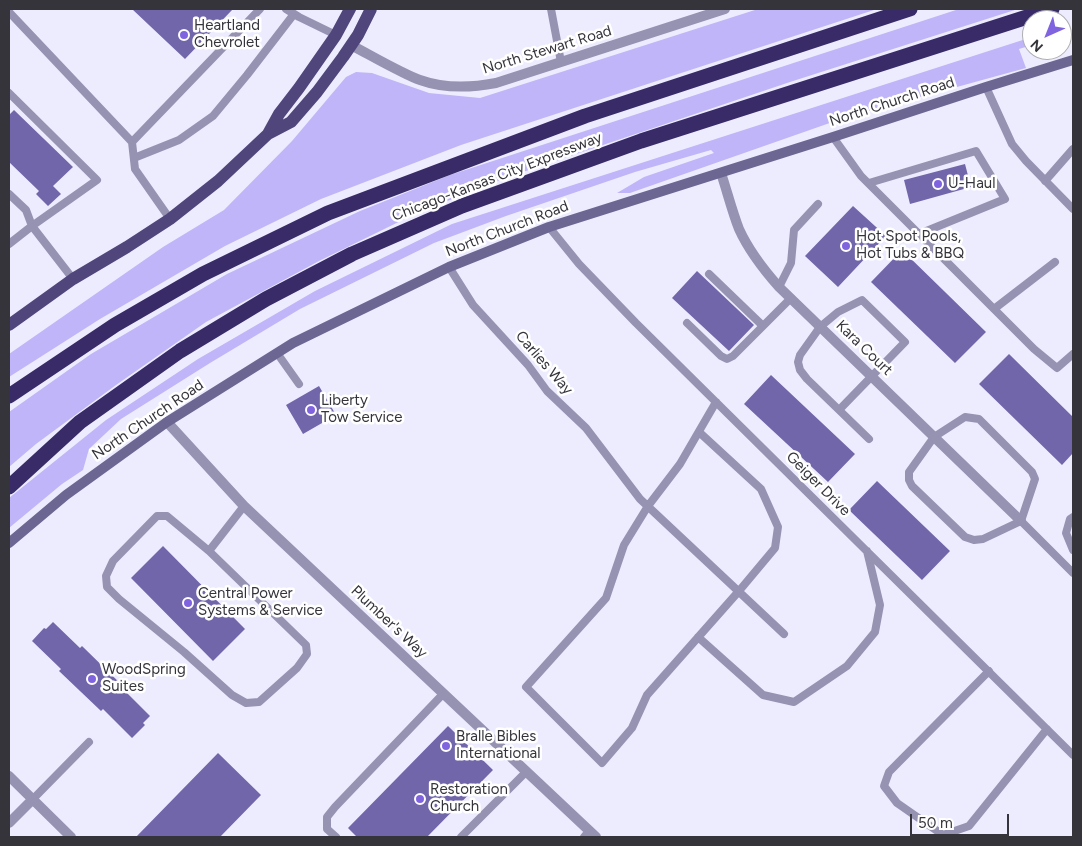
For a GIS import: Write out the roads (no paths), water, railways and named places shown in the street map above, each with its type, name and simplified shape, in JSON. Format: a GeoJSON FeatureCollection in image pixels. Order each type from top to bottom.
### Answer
{"type":"FeatureCollection","features":[{"type":"Feature","properties":{"kind":"highway","name":"Chicago-Kansas City Expressway"},"geometry":{"type":"LineString","coordinates":[[9,396],[115,325],[195,279],[328,212],[585,116],[910,9]]}},
{"type":"Feature","properties":{"kind":"highway","name":"Chicago-Kansas City Expressway"},"geometry":{"type":"LineString","coordinates":[[9,487],[80,422],[180,351],[266,299],[352,254],[462,206],[641,141],[1052,9]]}},
{"type":"Feature","properties":{"kind":"main road"},"geometry":{"type":"LineString","coordinates":[[268,134],[279,114],[336,35],[350,9]]}},
{"type":"Feature","properties":{"kind":"main road"},"geometry":{"type":"LineString","coordinates":[[9,325],[73,279],[170,219],[218,181],[268,134],[290,122],[303,109],[332,72],[371,9]]}},
{"type":"Feature","properties":{"kind":"main road","name":"North Church Road"},"geometry":{"type":"LineString","coordinates":[[9,543],[66,495],[167,422],[277,353],[293,343],[449,267],[549,228],[1073,60]]}},
{"type":"Feature","properties":{"kind":"street","name":"North Stewart Road"},"geometry":{"type":"LineString","coordinates":[[351,44],[382,63],[419,80],[438,85],[476,87],[496,83],[725,9]]}},
{"type":"Feature","properties":{"kind":"street","name":"Kara Court"},"geometry":{"type":"LineString","coordinates":[[721,173],[739,228],[764,270],[790,298],[1020,521]]}},
{"type":"Feature","properties":{"kind":"street","name":"Plumber's Way"},"geometry":{"type":"LineString","coordinates":[[167,422],[244,506],[526,772],[590,835]]}},
{"type":"Feature","properties":{"kind":"street"},"geometry":{"type":"LineString","coordinates":[[9,776],[71,837]]}},
{"type":"Feature","properties":{"kind":"street"},"geometry":{"type":"LineString","coordinates":[[9,823],[33,799]]}},
{"type":"Feature","properties":{"kind":"lane"},"geometry":{"type":"LineString","coordinates":[[132,142],[260,9]]}},
{"type":"Feature","properties":{"kind":"lane"},"geometry":{"type":"LineString","coordinates":[[286,9],[336,35]]}},
{"type":"Feature","properties":{"kind":"lane"},"geometry":{"type":"LineString","coordinates":[[551,9],[560,62]]}},
{"type":"Feature","properties":{"kind":"lane"},"geometry":{"type":"LineString","coordinates":[[9,12],[132,142],[135,170],[170,219]]}},
{"type":"Feature","properties":{"kind":"lane"},"geometry":{"type":"LineString","coordinates":[[134,158],[179,140],[213,116],[294,14]]}},
{"type":"Feature","properties":{"kind":"lane"},"geometry":{"type":"LineString","coordinates":[[986,87],[1012,144],[1073,209]]}},
{"type":"Feature","properties":{"kind":"lane"},"geometry":{"type":"LineString","coordinates":[[9,93],[97,180],[9,244]]}},
{"type":"Feature","properties":{"kind":"lane"},"geometry":{"type":"LineString","coordinates":[[833,137],[861,176],[1034,349],[1057,368],[1073,354]]}},
{"type":"Feature","properties":{"kind":"lane"},"geometry":{"type":"LineString","coordinates":[[1046,181],[1073,149]]}},
{"type":"Feature","properties":{"kind":"lane"},"geometry":{"type":"LineString","coordinates":[[869,183],[976,151],[1005,199],[920,234]]}},
{"type":"Feature","properties":{"kind":"lane"},"geometry":{"type":"LineString","coordinates":[[9,194],[26,210],[32,226],[73,279]]}},
{"type":"Feature","properties":{"kind":"lane"},"geometry":{"type":"LineString","coordinates":[[779,287],[791,263],[794,230],[818,204]]}},
{"type":"Feature","properties":{"kind":"lane","name":"Geiger Drive"},"geometry":{"type":"LineString","coordinates":[[549,228],[579,264],[611,297],[1073,754]]}},
{"type":"Feature","properties":{"kind":"lane"},"geometry":{"type":"LineString","coordinates":[[994,309],[1055,262]]}},
{"type":"Feature","properties":{"kind":"lane","name":"Carlies Way"},"geometry":{"type":"LineString","coordinates":[[449,267],[473,305],[528,365],[547,391],[586,428],[640,499],[784,634]]}},
{"type":"Feature","properties":{"kind":"lane"},"geometry":{"type":"LineString","coordinates":[[709,274],[763,326]]}},
{"type":"Feature","properties":{"kind":"lane"},"geometry":{"type":"LineString","coordinates":[[687,323],[721,356],[727,359],[733,356],[790,298]]}},
{"type":"Feature","properties":{"kind":"lane"},"geometry":{"type":"LineString","coordinates":[[839,410],[905,342],[862,300],[838,312],[820,327],[800,355],[798,362],[800,370],[807,379],[839,410],[869,439]]}},
{"type":"Feature","properties":{"kind":"lane"},"geometry":{"type":"LineString","coordinates":[[277,353],[299,384]]}},
{"type":"Feature","properties":{"kind":"lane"},"geometry":{"type":"LineString","coordinates":[[699,432],[761,489],[778,527],[775,548],[647,695],[632,728],[602,762],[526,687],[606,598],[624,545],[648,506],[680,464],[716,402]]}},
{"type":"Feature","properties":{"kind":"lane"},"geometry":{"type":"LineString","coordinates":[[966,417],[978,420],[1032,472],[1035,479],[1020,521],[983,539],[974,540],[965,537],[912,486],[909,480],[910,472],[934,437],[966,417]]}},
{"type":"Feature","properties":{"kind":"lane"},"geometry":{"type":"LineString","coordinates":[[209,551],[244,506]]}},
{"type":"Feature","properties":{"kind":"lane"},"geometry":{"type":"LineString","coordinates":[[157,516],[167,516],[209,551],[306,645],[307,654],[297,668],[259,702],[246,704],[232,695],[184,652],[118,599],[107,587],[106,576],[112,562],[157,516]]}},
{"type":"Feature","properties":{"kind":"lane"},"geometry":{"type":"LineString","coordinates":[[1073,516],[1070,519],[1066,533],[1073,550]]}},
{"type":"Feature","properties":{"kind":"lane"},"geometry":{"type":"LineString","coordinates":[[1020,521],[1073,573]]}},
{"type":"Feature","properties":{"kind":"lane"},"geometry":{"type":"LineString","coordinates":[[698,637],[763,695],[794,702],[847,666],[875,632],[880,605],[867,551]]}},
{"type":"Feature","properties":{"kind":"lane"},"geometry":{"type":"LineString","coordinates":[[989,671],[889,772],[884,786],[897,803],[943,835],[969,826],[1047,728]]}},
{"type":"Feature","properties":{"kind":"lane"},"geometry":{"type":"LineString","coordinates":[[336,837],[327,829],[327,817],[335,806],[443,694]]}},
{"type":"Feature","properties":{"kind":"lane"},"geometry":{"type":"LineString","coordinates":[[33,799],[89,742]]}},
{"type":"Feature","properties":{"kind":"lane"},"geometry":{"type":"LineString","coordinates":[[461,837],[526,772]]}},
{"type":"Feature","properties":{"kind":"place","name":"Heartland Chevrolet"},"geometry":{"type":"Point","coordinates":[184,35]}},
{"type":"Feature","properties":{"kind":"place","name":"U-Haul"},"geometry":{"type":"Point","coordinates":[938,184]}},
{"type":"Feature","properties":{"kind":"place","name":"Hot Spot Pools, Hot Tubs & BBQ"},"geometry":{"type":"Point","coordinates":[846,246]}},
{"type":"Feature","properties":{"kind":"place","name":"Liberty Tow Service"},"geometry":{"type":"Point","coordinates":[311,410]}},
{"type":"Feature","properties":{"kind":"place","name":"Central Power Systems & Service"},"geometry":{"type":"Point","coordinates":[188,603]}},
{"type":"Feature","properties":{"kind":"place","name":"WoodSpring Suites"},"geometry":{"type":"Point","coordinates":[92,679]}},
{"type":"Feature","properties":{"kind":"place","name":"Bralle Bibles International"},"geometry":{"type":"Point","coordinates":[446,746]}},
{"type":"Feature","properties":{"kind":"place","name":"Restoration Church"},"geometry":{"type":"Point","coordinates":[420,799]}}]}
